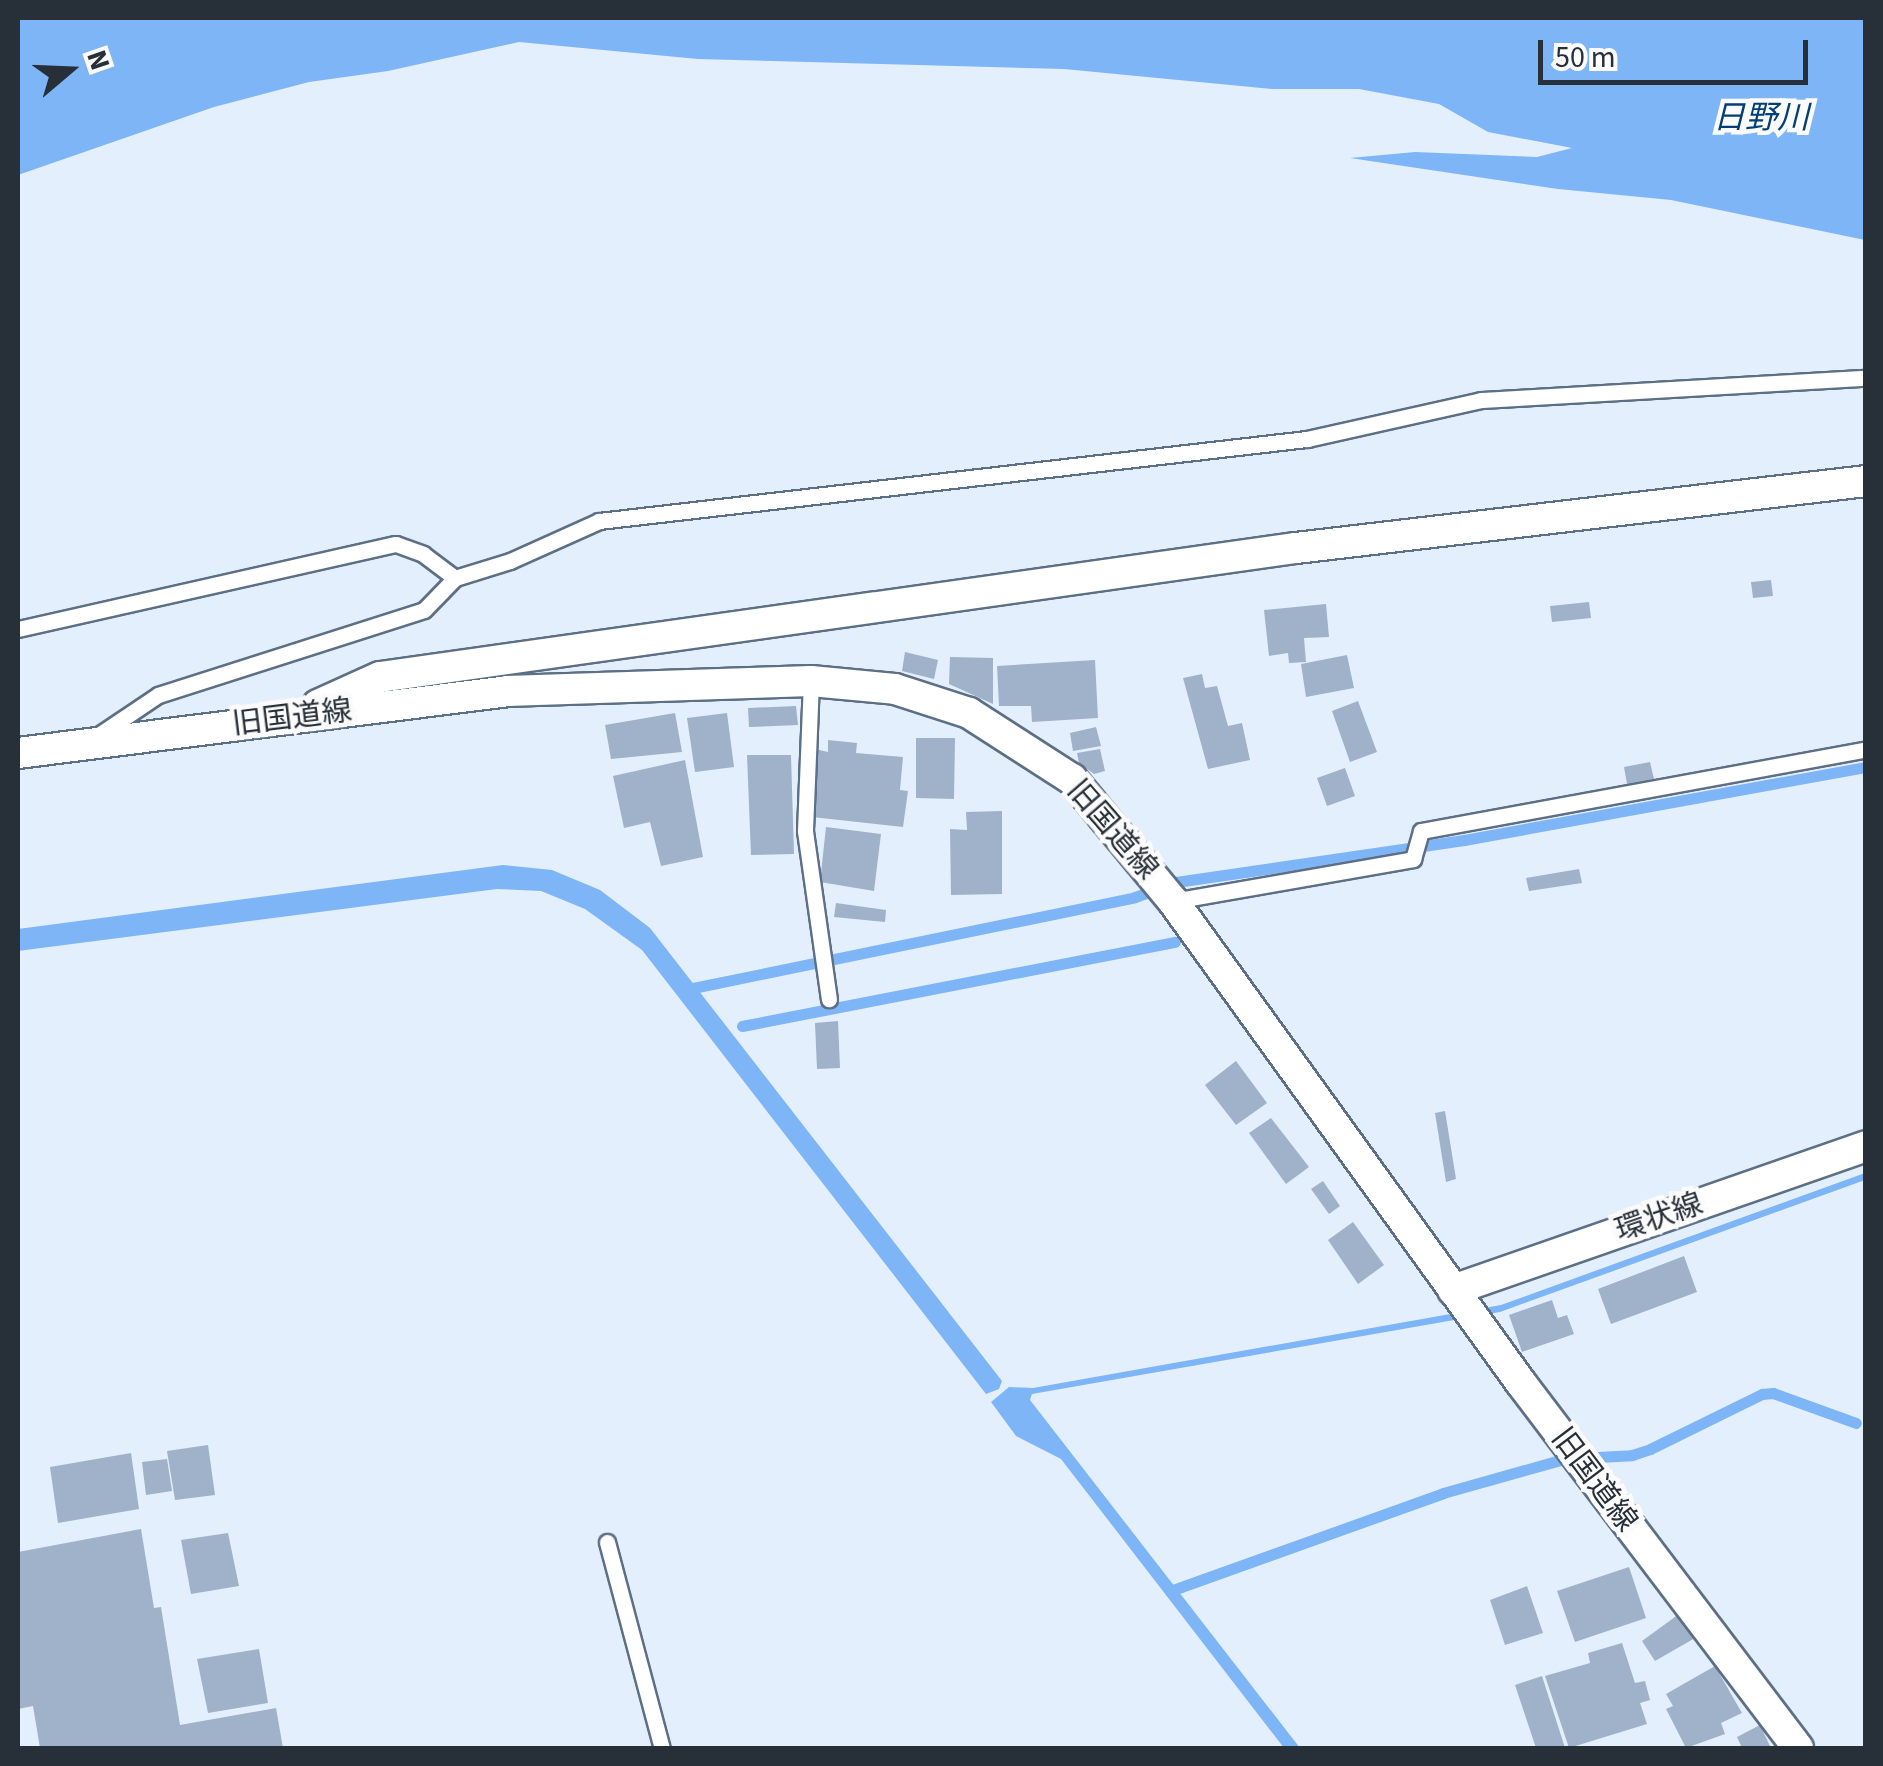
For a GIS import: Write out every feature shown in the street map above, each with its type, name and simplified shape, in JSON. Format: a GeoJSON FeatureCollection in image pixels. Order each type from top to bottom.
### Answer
{"type":"FeatureCollection","features":[{"type":"Feature","properties":{"kind":"street"},"geometry":{"type":"LineString","coordinates":[[290,718],[380,677],[1296,548],[1866,481]]}},
{"type":"Feature","properties":{"kind":"street","name":"旧国道線"},"geometry":{"type":"LineString","coordinates":[[18,753],[506,692],[811,681],[895,689],[969,713],[1072,779],[1173,901],[1452,1290],[1798,1748]]}},
{"type":"Feature","properties":{"kind":"street","name":"環状線"},"geometry":{"type":"LineString","coordinates":[[1452,1290],[1866,1146]]}},
{"type":"Feature","properties":{"kind":"lane"},"geometry":{"type":"LineString","coordinates":[[85,744],[158,695],[424,610],[455,578],[510,562],[599,521],[1307,439],[1480,400],[1866,378]]}},
{"type":"Feature","properties":{"kind":"lane"},"geometry":{"type":"LineString","coordinates":[[18,629],[396,544],[423,554],[455,578]]}},
{"type":"Feature","properties":{"kind":"lane"},"geometry":{"type":"LineString","coordinates":[[811,681],[805,831],[829,999]]}},
{"type":"Feature","properties":{"kind":"lane"},"geometry":{"type":"LineString","coordinates":[[1173,901],[1413,858],[1421,831],[1866,749]]}},
{"type":"Feature","properties":{"kind":"lane"},"geometry":{"type":"LineString","coordinates":[[606,1542],[662,1748]]}},
{"type":"Feature","properties":{"kind":"water","name":"日野川"},"geometry":{"type":"Polygon","coordinates":[[[18,18],[1865,18],[1865,240],[1671,200],[1558,189],[1350,158],[1415,152],[1537,157],[1572,148],[1488,132],[1439,104],[1359,89],[1272,89],[1064,69],[698,59],[519,42],[388,71],[309,82],[214,107],[18,175],[18,18]]]}},
{"type":"Feature","properties":{"kind":"water"},"geometry":{"type":"Polygon","coordinates":[[[503,865],[552,870],[600,890],[650,928],[1002,1381],[999,1389],[986,1394],[642,950],[585,909],[541,891],[497,889],[18,951],[18,929],[503,865]]]}},
{"type":"Feature","properties":{"kind":"water"},"geometry":{"type":"Polygon","coordinates":[[[1865,1173],[1865,1180],[1500,1312],[1032,1394],[1030,1400],[1300,1748],[1284,1748],[1061,1459],[1016,1436],[991,1402],[1009,1387],[1033,1388],[1501,1305],[1865,1173]]]}},
{"type":"Feature","properties":{"kind":"building"},"geometry":{"type":"Polygon","coordinates":[[[1771,580],[1773,596],[1753,598],[1751,582],[1771,580]]]}},
{"type":"Feature","properties":{"kind":"building"},"geometry":{"type":"Polygon","coordinates":[[[1589,602],[1591,618],[1552,622],[1550,606],[1589,602]]]}},
{"type":"Feature","properties":{"kind":"building"},"geometry":{"type":"Polygon","coordinates":[[[1326,604],[1329,637],[1304,638],[1306,662],[1289,663],[1288,653],[1269,656],[1264,610],[1326,604]]]}},
{"type":"Feature","properties":{"kind":"building"},"geometry":{"type":"Polygon","coordinates":[[[905,652],[938,660],[934,679],[902,671],[905,652]]]}},
{"type":"Feature","properties":{"kind":"building"},"geometry":{"type":"Polygon","coordinates":[[[1347,655],[1354,688],[1306,697],[1301,664],[1347,655]]]}},
{"type":"Feature","properties":{"kind":"building"},"geometry":{"type":"Polygon","coordinates":[[[950,657],[993,658],[993,704],[949,684],[950,657]]]}},
{"type":"Feature","properties":{"kind":"building"},"geometry":{"type":"Polygon","coordinates":[[[1095,660],[1098,718],[1032,722],[1031,706],[999,706],[997,666],[1095,660]]]}},
{"type":"Feature","properties":{"kind":"building"},"geometry":{"type":"Polygon","coordinates":[[[1202,674],[1205,688],[1217,686],[1228,726],[1242,723],[1250,760],[1208,769],[1183,678],[1202,674]]]}},
{"type":"Feature","properties":{"kind":"building"},"geometry":{"type":"Polygon","coordinates":[[[1358,701],[1377,752],[1350,762],[1332,711],[1358,701]]]}},
{"type":"Feature","properties":{"kind":"building"},"geometry":{"type":"Polygon","coordinates":[[[796,706],[798,725],[749,727],[748,708],[796,706]]]}},
{"type":"Feature","properties":{"kind":"building"},"geometry":{"type":"Polygon","coordinates":[[[675,713],[682,752],[611,759],[605,725],[675,713]]]}},
{"type":"Feature","properties":{"kind":"building"},"geometry":{"type":"Polygon","coordinates":[[[727,713],[734,767],[695,772],[687,718],[727,713]]]}},
{"type":"Feature","properties":{"kind":"building"},"geometry":{"type":"Polygon","coordinates":[[[1096,727],[1101,746],[1073,751],[1070,733],[1096,727]]]}},
{"type":"Feature","properties":{"kind":"building"},"geometry":{"type":"Polygon","coordinates":[[[916,738],[955,738],[954,799],[916,798],[916,738]]]}},
{"type":"Feature","properties":{"kind":"building"},"geometry":{"type":"Polygon","coordinates":[[[828,740],[857,743],[856,753],[903,757],[900,790],[908,791],[903,827],[812,817],[815,749],[828,752],[828,740]]]}},
{"type":"Feature","properties":{"kind":"building"},"geometry":{"type":"Polygon","coordinates":[[[1100,749],[1105,771],[1094,774],[1079,763],[1077,753],[1100,749]]]}},
{"type":"Feature","properties":{"kind":"building"},"geometry":{"type":"Polygon","coordinates":[[[747,755],[791,755],[794,854],[751,855],[747,755]]]}},
{"type":"Feature","properties":{"kind":"building"},"geometry":{"type":"Polygon","coordinates":[[[685,760],[703,857],[661,866],[650,822],[624,828],[613,776],[685,760]]]}},
{"type":"Feature","properties":{"kind":"building"},"geometry":{"type":"Polygon","coordinates":[[[1650,762],[1654,779],[1627,784],[1624,767],[1650,762]]]}},
{"type":"Feature","properties":{"kind":"building"},"geometry":{"type":"Polygon","coordinates":[[[1345,768],[1355,796],[1327,806],[1317,778],[1345,768]]]}},
{"type":"Feature","properties":{"kind":"building"},"geometry":{"type":"Polygon","coordinates":[[[1002,811],[1002,894],[951,895],[950,829],[967,830],[966,812],[1002,811]]]}},
{"type":"Feature","properties":{"kind":"building"},"geometry":{"type":"Polygon","coordinates":[[[826,827],[881,834],[874,891],[820,882],[826,827]]]}},
{"type":"Feature","properties":{"kind":"building"},"geometry":{"type":"Polygon","coordinates":[[[1579,869],[1582,883],[1529,891],[1526,878],[1579,869]]]}},
{"type":"Feature","properties":{"kind":"building"},"geometry":{"type":"Polygon","coordinates":[[[836,903],[886,910],[885,922],[834,917],[836,903]]]}},
{"type":"Feature","properties":{"kind":"building"},"geometry":{"type":"Polygon","coordinates":[[[838,1021],[840,1068],[817,1069],[815,1023],[838,1021]]]}},
{"type":"Feature","properties":{"kind":"building"},"geometry":{"type":"Polygon","coordinates":[[[1236,1061],[1267,1103],[1236,1125],[1205,1085],[1236,1061]]]}},
{"type":"Feature","properties":{"kind":"building"},"geometry":{"type":"Polygon","coordinates":[[[1445,1111],[1456,1179],[1446,1182],[1435,1113],[1445,1111]]]}},
{"type":"Feature","properties":{"kind":"building"},"geometry":{"type":"Polygon","coordinates":[[[1271,1118],[1309,1167],[1286,1184],[1249,1133],[1271,1118]]]}},
{"type":"Feature","properties":{"kind":"building"},"geometry":{"type":"Polygon","coordinates":[[[1323,1181],[1340,1206],[1329,1214],[1311,1189],[1323,1181]]]}},
{"type":"Feature","properties":{"kind":"building"},"geometry":{"type":"Polygon","coordinates":[[[1353,1222],[1384,1265],[1358,1284],[1328,1240],[1353,1222]]]}},
{"type":"Feature","properties":{"kind":"building"},"geometry":{"type":"Polygon","coordinates":[[[1684,1256],[1697,1292],[1611,1324],[1598,1289],[1684,1256]]]}},
{"type":"Feature","properties":{"kind":"building"},"geometry":{"type":"Polygon","coordinates":[[[1552,1300],[1558,1318],[1567,1315],[1574,1334],[1522,1352],[1509,1315],[1552,1300]]]}},
{"type":"Feature","properties":{"kind":"building"},"geometry":{"type":"Polygon","coordinates":[[[208,1445],[215,1495],[175,1500],[167,1451],[208,1445]]]}},
{"type":"Feature","properties":{"kind":"building"},"geometry":{"type":"Polygon","coordinates":[[[131,1453],[139,1509],[58,1523],[50,1467],[131,1453]]]}},
{"type":"Feature","properties":{"kind":"building"},"geometry":{"type":"Polygon","coordinates":[[[167,1459],[172,1491],[146,1495],[142,1462],[167,1459]]]}},
{"type":"Feature","properties":{"kind":"building"},"geometry":{"type":"Polygon","coordinates":[[[141,1529],[154,1608],[161,1607],[180,1725],[276,1708],[283,1748],[40,1748],[33,1706],[18,1709],[18,1552],[141,1529]]]}},
{"type":"Feature","properties":{"kind":"building"},"geometry":{"type":"Polygon","coordinates":[[[228,1533],[239,1586],[191,1594],[181,1540],[228,1533]]]}},
{"type":"Feature","properties":{"kind":"building"},"geometry":{"type":"Polygon","coordinates":[[[1629,1567],[1646,1618],[1575,1642],[1557,1591],[1629,1567]]]}},
{"type":"Feature","properties":{"kind":"building"},"geometry":{"type":"Polygon","coordinates":[[[1527,1586],[1543,1633],[1505,1645],[1490,1600],[1527,1586]]]}},
{"type":"Feature","properties":{"kind":"building"},"geometry":{"type":"Polygon","coordinates":[[[1679,1614],[1695,1638],[1655,1661],[1642,1641],[1679,1614]]]}},
{"type":"Feature","properties":{"kind":"building"},"geometry":{"type":"Polygon","coordinates":[[[1622,1643],[1635,1683],[1645,1681],[1650,1700],[1640,1703],[1647,1724],[1569,1748],[1545,1676],[1590,1663],[1588,1653],[1622,1643]]]}},
{"type":"Feature","properties":{"kind":"building"},"geometry":{"type":"Polygon","coordinates":[[[259,1649],[268,1703],[208,1713],[197,1659],[259,1649]]]}},
{"type":"Feature","properties":{"kind":"building"},"geometry":{"type":"Polygon","coordinates":[[[1715,1666],[1742,1713],[1721,1723],[1725,1734],[1686,1748],[1666,1709],[1673,1706],[1666,1694],[1715,1666]]]}},
{"type":"Feature","properties":{"kind":"building"},"geometry":{"type":"Polygon","coordinates":[[[1542,1676],[1565,1748],[1536,1748],[1515,1685],[1542,1676]]]}},
{"type":"Feature","properties":{"kind":"building"},"geometry":{"type":"Polygon","coordinates":[[[1760,1725],[1771,1748],[1742,1748],[1737,1737],[1760,1725]]]}},
{"type":"Feature","properties":{"kind":"waterway"},"geometry":{"type":"LineString","coordinates":[[688,989],[1135,897],[1176,882],[1464,840],[1866,767]]}},
{"type":"Feature","properties":{"kind":"waterway"},"geometry":{"type":"LineString","coordinates":[[742,1026],[1175,942]]}},
{"type":"Feature","properties":{"kind":"waterway"},"geometry":{"type":"LineString","coordinates":[[1597,1457],[1632,1455],[1650,1449],[1762,1394],[1773,1393],[1856,1423]]}},
{"type":"Feature","properties":{"kind":"waterway"},"geometry":{"type":"LineString","coordinates":[[1170,1591],[1443,1493],[1564,1459]]}}]}
